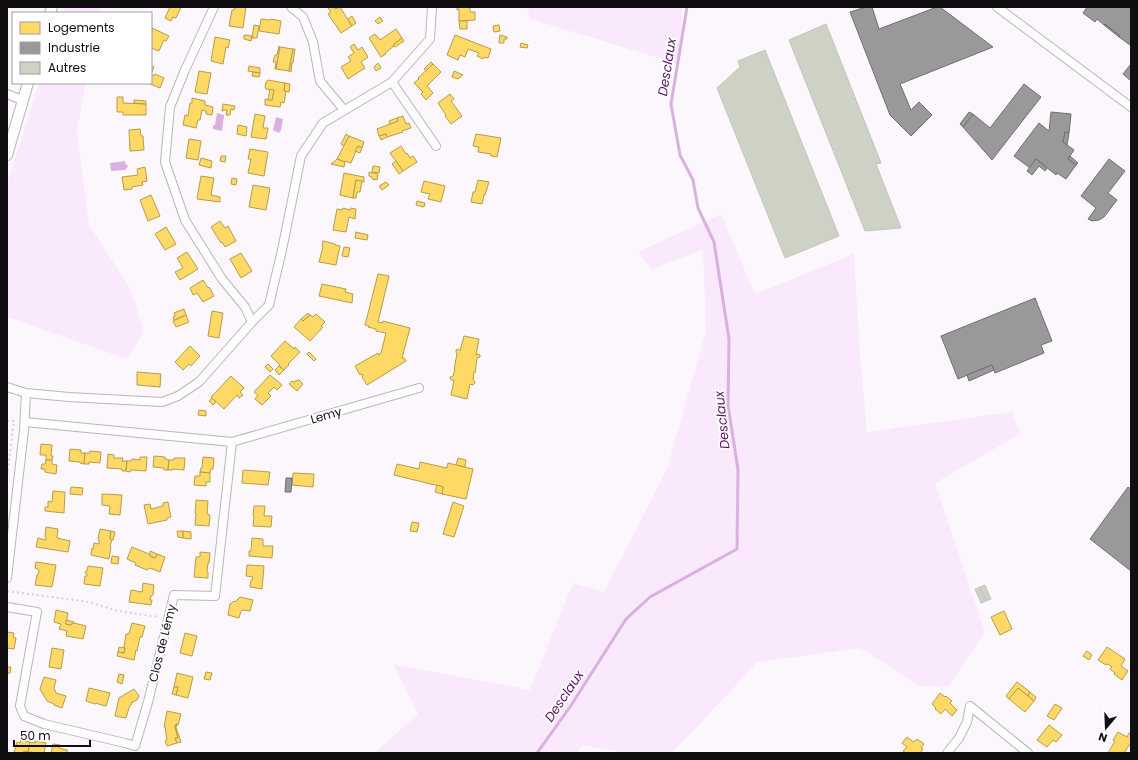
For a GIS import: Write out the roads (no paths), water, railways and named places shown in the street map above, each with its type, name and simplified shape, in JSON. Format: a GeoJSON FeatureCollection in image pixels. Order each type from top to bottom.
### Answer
{"type":"FeatureCollection","features":[{"type":"Feature","properties":{"kind":"street"},"geometry":{"type":"LineString","coordinates":[[214,7],[170,107],[165,162],[185,220],[222,279],[245,307],[252,322]]}},
{"type":"Feature","properties":{"kind":"street"},"geometry":{"type":"LineString","coordinates":[[291,7],[303,17],[313,42],[320,81],[344,110]]}},
{"type":"Feature","properties":{"kind":"street"},"geometry":{"type":"LineString","coordinates":[[7,386],[26,393],[162,402],[178,396],[199,382],[269,305],[301,156],[323,123],[392,82],[430,39],[432,7]]}},
{"type":"Feature","properties":{"kind":"street"},"geometry":{"type":"LineString","coordinates":[[997,7],[1131,107]]}},
{"type":"Feature","properties":{"kind":"street"},"geometry":{"type":"LineString","coordinates":[[392,82],[436,146]]}},
{"type":"Feature","properties":{"kind":"street"},"geometry":{"type":"LineString","coordinates":[[7,155],[28,84]]}},
{"type":"Feature","properties":{"kind":"street"},"geometry":{"type":"LineString","coordinates":[[7,94],[22,100]]}},
{"type":"Feature","properties":{"kind":"street","name":"Lemy"},"geometry":{"type":"LineString","coordinates":[[232,442],[419,388]]}},
{"type":"Feature","properties":{"kind":"street"},"geometry":{"type":"LineString","coordinates":[[7,578],[25,422],[26,393]]}},
{"type":"Feature","properties":{"kind":"street"},"geometry":{"type":"LineString","coordinates":[[25,422],[232,442]]}},
{"type":"Feature","properties":{"kind":"street","name":"Clos de Lémy"},"geometry":{"type":"LineString","coordinates":[[7,607],[37,612],[20,706],[24,716],[44,724],[135,746],[148,702],[174,595],[215,596],[232,442]]}},
{"type":"Feature","properties":{"kind":"street"},"geometry":{"type":"LineString","coordinates":[[947,753],[959,738],[966,722],[970,706],[1028,753]]}},
{"type":"Feature","properties":{"kind":"waterway","name":"Desclaux"},"geometry":{"type":"LineString","coordinates":[[537,753],[570,707],[626,619],[650,597],[737,549],[738,470],[728,405],[729,339],[714,242],[698,208],[693,180],[680,155],[671,104],[687,7]]}}]}
